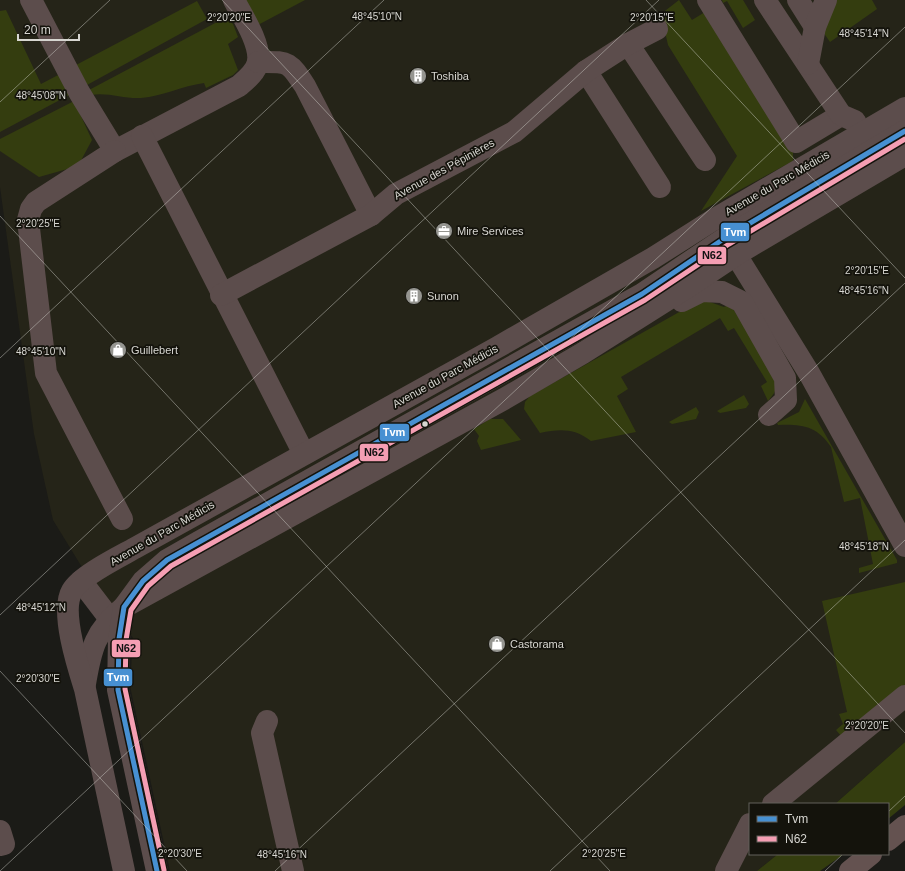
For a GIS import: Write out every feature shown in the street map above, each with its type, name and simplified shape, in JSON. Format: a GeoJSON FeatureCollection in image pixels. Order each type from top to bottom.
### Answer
{"type":"FeatureCollection","features":[{"type":"Feature","properties":{"kind":"highway"},"geometry":{"type":"LineString","coordinates":[[889,839],[905,826]]}},
{"type":"Feature","properties":{"kind":"highway"},"geometry":{"type":"LineString","coordinates":[[850,871],[870,855]]}},
{"type":"Feature","properties":{"kind":"street"},"geometry":{"type":"LineString","coordinates":[[31,0],[79,92],[115,151]]}},
{"type":"Feature","properties":{"kind":"street"},"geometry":{"type":"LineString","coordinates":[[122,519],[46,373],[28,220],[31,209],[36,202],[115,151],[239,86],[251,75],[258,62],[255,41],[234,0]]}},
{"type":"Feature","properties":{"kind":"street"},"geometry":{"type":"LineString","coordinates":[[708,0],[796,142],[841,115]]}},
{"type":"Feature","properties":{"kind":"street"},"geometry":{"type":"LineString","coordinates":[[765,0],[841,115],[871,128]]}},
{"type":"Feature","properties":{"kind":"street"},"geometry":{"type":"LineString","coordinates":[[798,0],[815,26]]}},
{"type":"Feature","properties":{"kind":"street"},"geometry":{"type":"LineString","coordinates":[[808,64],[815,26],[826,0]]}},
{"type":"Feature","properties":{"kind":"street","name":"Avenue des Pépinières"},"geometry":{"type":"LineString","coordinates":[[221,295],[371,215],[396,194],[514,132],[586,71],[628,44],[657,29]]}},
{"type":"Feature","properties":{"kind":"street"},"geometry":{"type":"LineString","coordinates":[[628,44],[704,160]]}},
{"type":"Feature","properties":{"kind":"street"},"geometry":{"type":"LineString","coordinates":[[258,62],[284,62],[292,66],[305,86],[371,215]]}},
{"type":"Feature","properties":{"kind":"street"},"geometry":{"type":"LineString","coordinates":[[586,71],[660,187]]}},
{"type":"Feature","properties":{"kind":"street","name":"Avenue du Parc Médicis"},"geometry":{"type":"LineString","coordinates":[[124,871],[85,689],[77,665],[68,619],[68,599],[72,590],[81,581],[135,548],[496,348],[653,258],[714,220],[905,108]]}},
{"type":"Feature","properties":{"kind":"street"},"geometry":{"type":"LineString","coordinates":[[157,871],[118,690],[119,639],[117,613],[143,581],[167,560],[642,294],[731,246],[905,131]]}},
{"type":"Feature","properties":{"kind":"street"},"geometry":{"type":"LineString","coordinates":[[142,136],[221,295],[304,454]]}},
{"type":"Feature","properties":{"kind":"street","name":"Avenue du Parc Médicis"},"geometry":{"type":"LineString","coordinates":[[85,689],[90,657],[96,638],[117,613],[479,413],[583,353],[686,288],[731,246],[905,155]]}},
{"type":"Feature","properties":{"kind":"street"},"geometry":{"type":"LineString","coordinates":[[714,220],[809,374],[905,546]]}},
{"type":"Feature","properties":{"kind":"street"},"geometry":{"type":"LineString","coordinates":[[583,353],[702,291],[722,292],[742,302],[785,378],[786,400],[769,415]]}},
{"type":"Feature","properties":{"kind":"street"},"geometry":{"type":"LineString","coordinates":[[81,581],[117,613]]}},
{"type":"Feature","properties":{"kind":"street"},"geometry":{"type":"LineString","coordinates":[[774,803],[905,696]]}},
{"type":"Feature","properties":{"kind":"street"},"geometry":{"type":"LineString","coordinates":[[267,721],[262,733],[292,871]]}},
{"type":"Feature","properties":{"kind":"street"},"geometry":{"type":"LineString","coordinates":[[726,871],[749,826]]}},
{"type":"Feature","properties":{"kind":"street"},"geometry":{"type":"LineString","coordinates":[[0,832],[4,844],[0,845]]}},
{"type":"Feature","properties":{"kind":"shaded area"},"geometry":{"type":"Polygon","coordinates":[[[0,0],[905,0],[905,742],[836,803],[749,803],[749,855],[777,855],[757,871],[170,871],[130,686],[133,638],[80,564],[53,520],[34,434],[0,187],[0,0]]]}},
{"type":"Feature","properties":{"kind":"green space"},"geometry":{"type":"Polygon","coordinates":[[[244,0],[305,0],[256,26],[244,0]]]}},
{"type":"Feature","properties":{"kind":"green space"},"geometry":{"type":"Polygon","coordinates":[[[679,0],[692,20],[705,12],[793,152],[793,161],[701,211],[737,156],[668,45],[661,14],[679,0]]]}},
{"type":"Feature","properties":{"kind":"green space"},"geometry":{"type":"Polygon","coordinates":[[[722,0],[743,0],[755,20],[743,28],[727,1],[723,3],[722,0]]]}},
{"type":"Feature","properties":{"kind":"green space"},"geometry":{"type":"Polygon","coordinates":[[[836,0],[872,0],[877,9],[830,42],[821,29],[836,0]]]}},
{"type":"Feature","properties":{"kind":"green space"},"geometry":{"type":"Polygon","coordinates":[[[197,1],[207,19],[87,85],[76,65],[197,1]]]}},
{"type":"Feature","properties":{"kind":"green space"},"geometry":{"type":"Polygon","coordinates":[[[6,10],[41,84],[60,74],[71,94],[0,132],[0,11],[6,10]]]}},
{"type":"Feature","properties":{"kind":"green space"},"geometry":{"type":"Polygon","coordinates":[[[228,20],[233,24],[238,37],[228,44],[238,70],[233,75],[206,88],[204,83],[149,97],[135,98],[104,94],[91,95],[89,90],[219,21],[228,20]]]}},
{"type":"Feature","properties":{"kind":"green space"},"geometry":{"type":"Polygon","coordinates":[[[74,101],[92,140],[78,166],[39,177],[0,151],[0,139],[74,101]]]}},
{"type":"Feature","properties":{"kind":"green space"},"geometry":{"type":"Polygon","coordinates":[[[707,301],[724,307],[730,304],[756,344],[774,377],[776,385],[773,395],[768,401],[761,386],[767,382],[734,328],[728,331],[720,318],[621,377],[628,389],[617,396],[636,432],[591,441],[579,434],[567,431],[560,430],[540,433],[524,409],[525,402],[530,396],[697,302],[707,301]]]}},
{"type":"Feature","properties":{"kind":"green space"},"geometry":{"type":"Polygon","coordinates":[[[744,395],[749,404],[746,408],[720,413],[717,411],[744,395]]]}},
{"type":"Feature","properties":{"kind":"green space"},"geometry":{"type":"Polygon","coordinates":[[[805,399],[897,560],[897,563],[859,573],[859,568],[873,564],[860,498],[844,502],[831,447],[826,440],[808,428],[794,425],[778,425],[777,423],[799,412],[805,399]]]}},
{"type":"Feature","properties":{"kind":"green space"},"geometry":{"type":"Polygon","coordinates":[[[696,407],[699,412],[696,419],[672,424],[669,422],[696,407]]]}},
{"type":"Feature","properties":{"kind":"green space"},"geometry":{"type":"Polygon","coordinates":[[[490,419],[503,419],[521,440],[481,450],[477,441],[479,436],[474,429],[490,419]]]}},
{"type":"Feature","properties":{"kind":"green space"},"geometry":{"type":"Polygon","coordinates":[[[905,582],[905,685],[842,737],[836,730],[843,724],[839,714],[847,712],[822,601],[905,582]]]}},
{"type":"Feature","properties":{"kind":"green space"},"geometry":{"type":"Polygon","coordinates":[[[905,742],[905,805],[889,818],[889,803],[836,803],[905,742]]]}},
{"type":"Feature","properties":{"kind":"green space"},"geometry":{"type":"Polygon","coordinates":[[[777,855],[843,855],[820,871],[757,871],[777,855]]]}},
{"type":"Feature","properties":{"kind":"transit line","name":"Tvm"},"geometry":{"type":"LineString","coordinates":[[157,871],[118,690],[119,639],[124,607],[143,581],[167,560],[642,294],[725,238],[905,131]]}},
{"type":"Feature","properties":{"kind":"transit line","name":"N62"},"geometry":{"type":"LineString","coordinates":[[164,870],[125,689],[126,640],[131,610],[148,586],[171,566],[645,300],[729,244],[905,139]]}},
{"type":"Feature","properties":{"kind":"place","name":"Toshiba"},"geometry":{"type":"Point","coordinates":[418,76]}},
{"type":"Feature","properties":{"kind":"place","name":"Mire Services"},"geometry":{"type":"Point","coordinates":[444,231]}},
{"type":"Feature","properties":{"kind":"place","name":"Sunon"},"geometry":{"type":"Point","coordinates":[414,296]}},
{"type":"Feature","properties":{"kind":"place","name":"Guillebert"},"geometry":{"type":"Point","coordinates":[118,350]}},
{"type":"Feature","properties":{"kind":"place","name":"Castorama"},"geometry":{"type":"Point","coordinates":[497,644]}}]}
